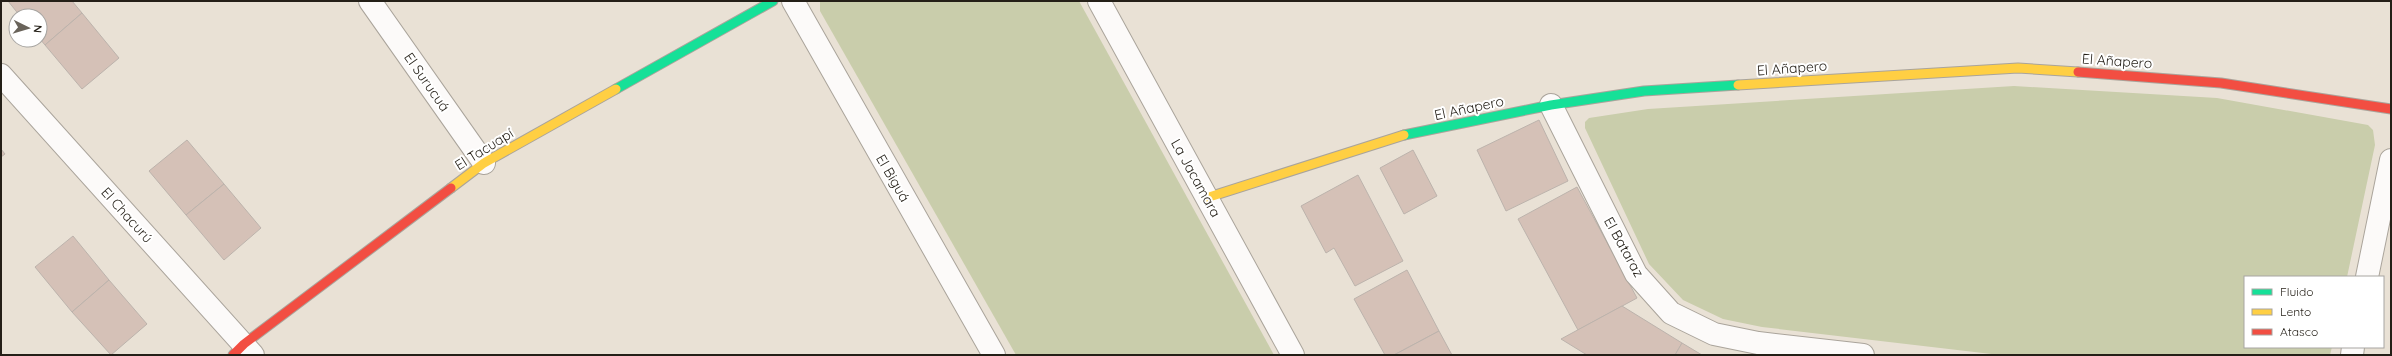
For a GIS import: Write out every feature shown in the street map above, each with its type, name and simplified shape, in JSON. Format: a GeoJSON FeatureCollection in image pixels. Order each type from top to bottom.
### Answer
{"type":"FeatureCollection","features":[{"type":"Feature","properties":{"kind":"street","name":"El Surucuá"},"geometry":{"type":"LineString","coordinates":[[370,1],[484,163]]}},
{"type":"Feature","properties":{"kind":"street","name":"El Tacuapí"},"geometry":{"type":"LineString","coordinates":[[243,351],[484,163],[774,1]]}},
{"type":"Feature","properties":{"kind":"street","name":"El Biguá"},"geometry":{"type":"LineString","coordinates":[[793,1],[994,355]]}},
{"type":"Feature","properties":{"kind":"street","name":"La Jacamara"},"geometry":{"type":"LineString","coordinates":[[1099,1],[1293,355]]}},
{"type":"Feature","properties":{"kind":"street","name":"El Añapero"},"geometry":{"type":"LineString","coordinates":[[1206,198],[1390,138],[1551,105],[1644,91],[2018,68],[2221,83],[2391,109]]}},
{"type":"Feature","properties":{"kind":"street","name":"El Chacurú"},"geometry":{"type":"LineString","coordinates":[[1,75],[243,351]]}},
{"type":"Feature","properties":{"kind":"street","name":"El Bataraz"},"geometry":{"type":"LineString","coordinates":[[1551,105],[1636,274],[1671,313],[1714,334],[1758,343],[1863,355]]}},
{"type":"Feature","properties":{"kind":"street"},"geometry":{"type":"LineString","coordinates":[[2367,276],[2391,160]]}},
{"type":"Feature","properties":{"kind":"green space"},"geometry":{"type":"Polygon","coordinates":[[[820,1],[1079,1],[1274,355],[1016,355],[820,11],[820,1]]]}},
{"type":"Feature","properties":{"kind":"green space"},"geometry":{"type":"Polygon","coordinates":[[[2014,86],[2217,98],[2368,125],[2373,130],[2375,145],[2347,276],[2244,276],[2244,348],[2332,348],[2330,355],[2000,355],[1762,327],[1723,319],[1683,300],[1649,264],[1585,128],[1585,122],[1589,118],[1648,109],[2014,86]]]}},
{"type":"Feature","properties":{"kind":"building"},"geometry":{"type":"Polygon","coordinates":[[[8,1],[72,1],[82,13],[48,42],[48,8],[14,8],[8,1]]]}},
{"type":"Feature","properties":{"kind":"building"},"geometry":{"type":"Polygon","coordinates":[[[82,13],[119,58],[82,89],[48,48],[48,42],[82,13]]]}},
{"type":"Feature","properties":{"kind":"building"},"geometry":{"type":"Polygon","coordinates":[[[1539,120],[1568,181],[1506,211],[1477,150],[1539,120]]]}},
{"type":"Feature","properties":{"kind":"building"},"geometry":{"type":"Polygon","coordinates":[[[187,140],[224,184],[186,215],[149,171],[187,140]]]}},
{"type":"Feature","properties":{"kind":"building"},"geometry":{"type":"Polygon","coordinates":[[[1,149],[5,154],[1,157],[1,149]]]}},
{"type":"Feature","properties":{"kind":"building"},"geometry":{"type":"Polygon","coordinates":[[[1413,150],[1437,196],[1404,214],[1380,168],[1413,150]]]}},
{"type":"Feature","properties":{"kind":"building"},"geometry":{"type":"Polygon","coordinates":[[[1358,175],[1403,261],[1355,286],[1334,248],[1326,253],[1301,206],[1358,175]]]}},
{"type":"Feature","properties":{"kind":"building"},"geometry":{"type":"Polygon","coordinates":[[[224,184],[261,228],[224,260],[186,215],[224,184]]]}},
{"type":"Feature","properties":{"kind":"building"},"geometry":{"type":"Polygon","coordinates":[[[1577,187],[1637,298],[1578,330],[1518,219],[1577,187]]]}},
{"type":"Feature","properties":{"kind":"building"},"geometry":{"type":"Polygon","coordinates":[[[73,236],[109,280],[72,312],[35,267],[73,236]]]}},
{"type":"Feature","properties":{"kind":"building"},"geometry":{"type":"Polygon","coordinates":[[[1407,270],[1439,331],[1394,355],[1385,355],[1354,299],[1407,270]]]}},
{"type":"Feature","properties":{"kind":"building"},"geometry":{"type":"Polygon","coordinates":[[[109,280],[147,324],[111,355],[72,312],[109,280]]]}},
{"type":"Feature","properties":{"kind":"building"},"geometry":{"type":"Polygon","coordinates":[[[1622,306],[1682,343],[1675,355],[1587,355],[1561,339],[1622,306]]]}},
{"type":"Feature","properties":{"kind":"building"},"geometry":{"type":"Polygon","coordinates":[[[1439,331],[1452,355],[1394,355],[1439,331]]]}},
{"type":"Feature","properties":{"kind":"building"},"geometry":{"type":"Polygon","coordinates":[[[1682,343],[1702,355],[1675,355],[1682,343]]]}},
{"type":"Feature","properties":{"kind":"traffic: fast"},"geometry":{"type":"LineString","coordinates":[[616,89],[773,1]]}},
{"type":"Feature","properties":{"kind":"traffic: fast"},"geometry":{"type":"LineString","coordinates":[[1404,135],[1551,105],[1644,91],[1738,85]]}},
{"type":"Feature","properties":{"kind":"traffic: slow"},"geometry":{"type":"LineString","coordinates":[[1738,85],[2018,68],[2078,72]]}},
{"type":"Feature","properties":{"kind":"traffic: slow"},"geometry":{"type":"LineString","coordinates":[[451,188],[484,163],[616,89]]}},
{"type":"Feature","properties":{"kind":"traffic: slow"},"geometry":{"type":"LineString","coordinates":[[1206,198],[1404,135]]}},
{"type":"Feature","properties":{"kind":"traffic: jam"},"geometry":{"type":"LineString","coordinates":[[2078,72],[2221,83],[2391,109]]}},
{"type":"Feature","properties":{"kind":"traffic: jam"},"geometry":{"type":"LineString","coordinates":[[233,355],[244,344],[451,188]]}}]}
